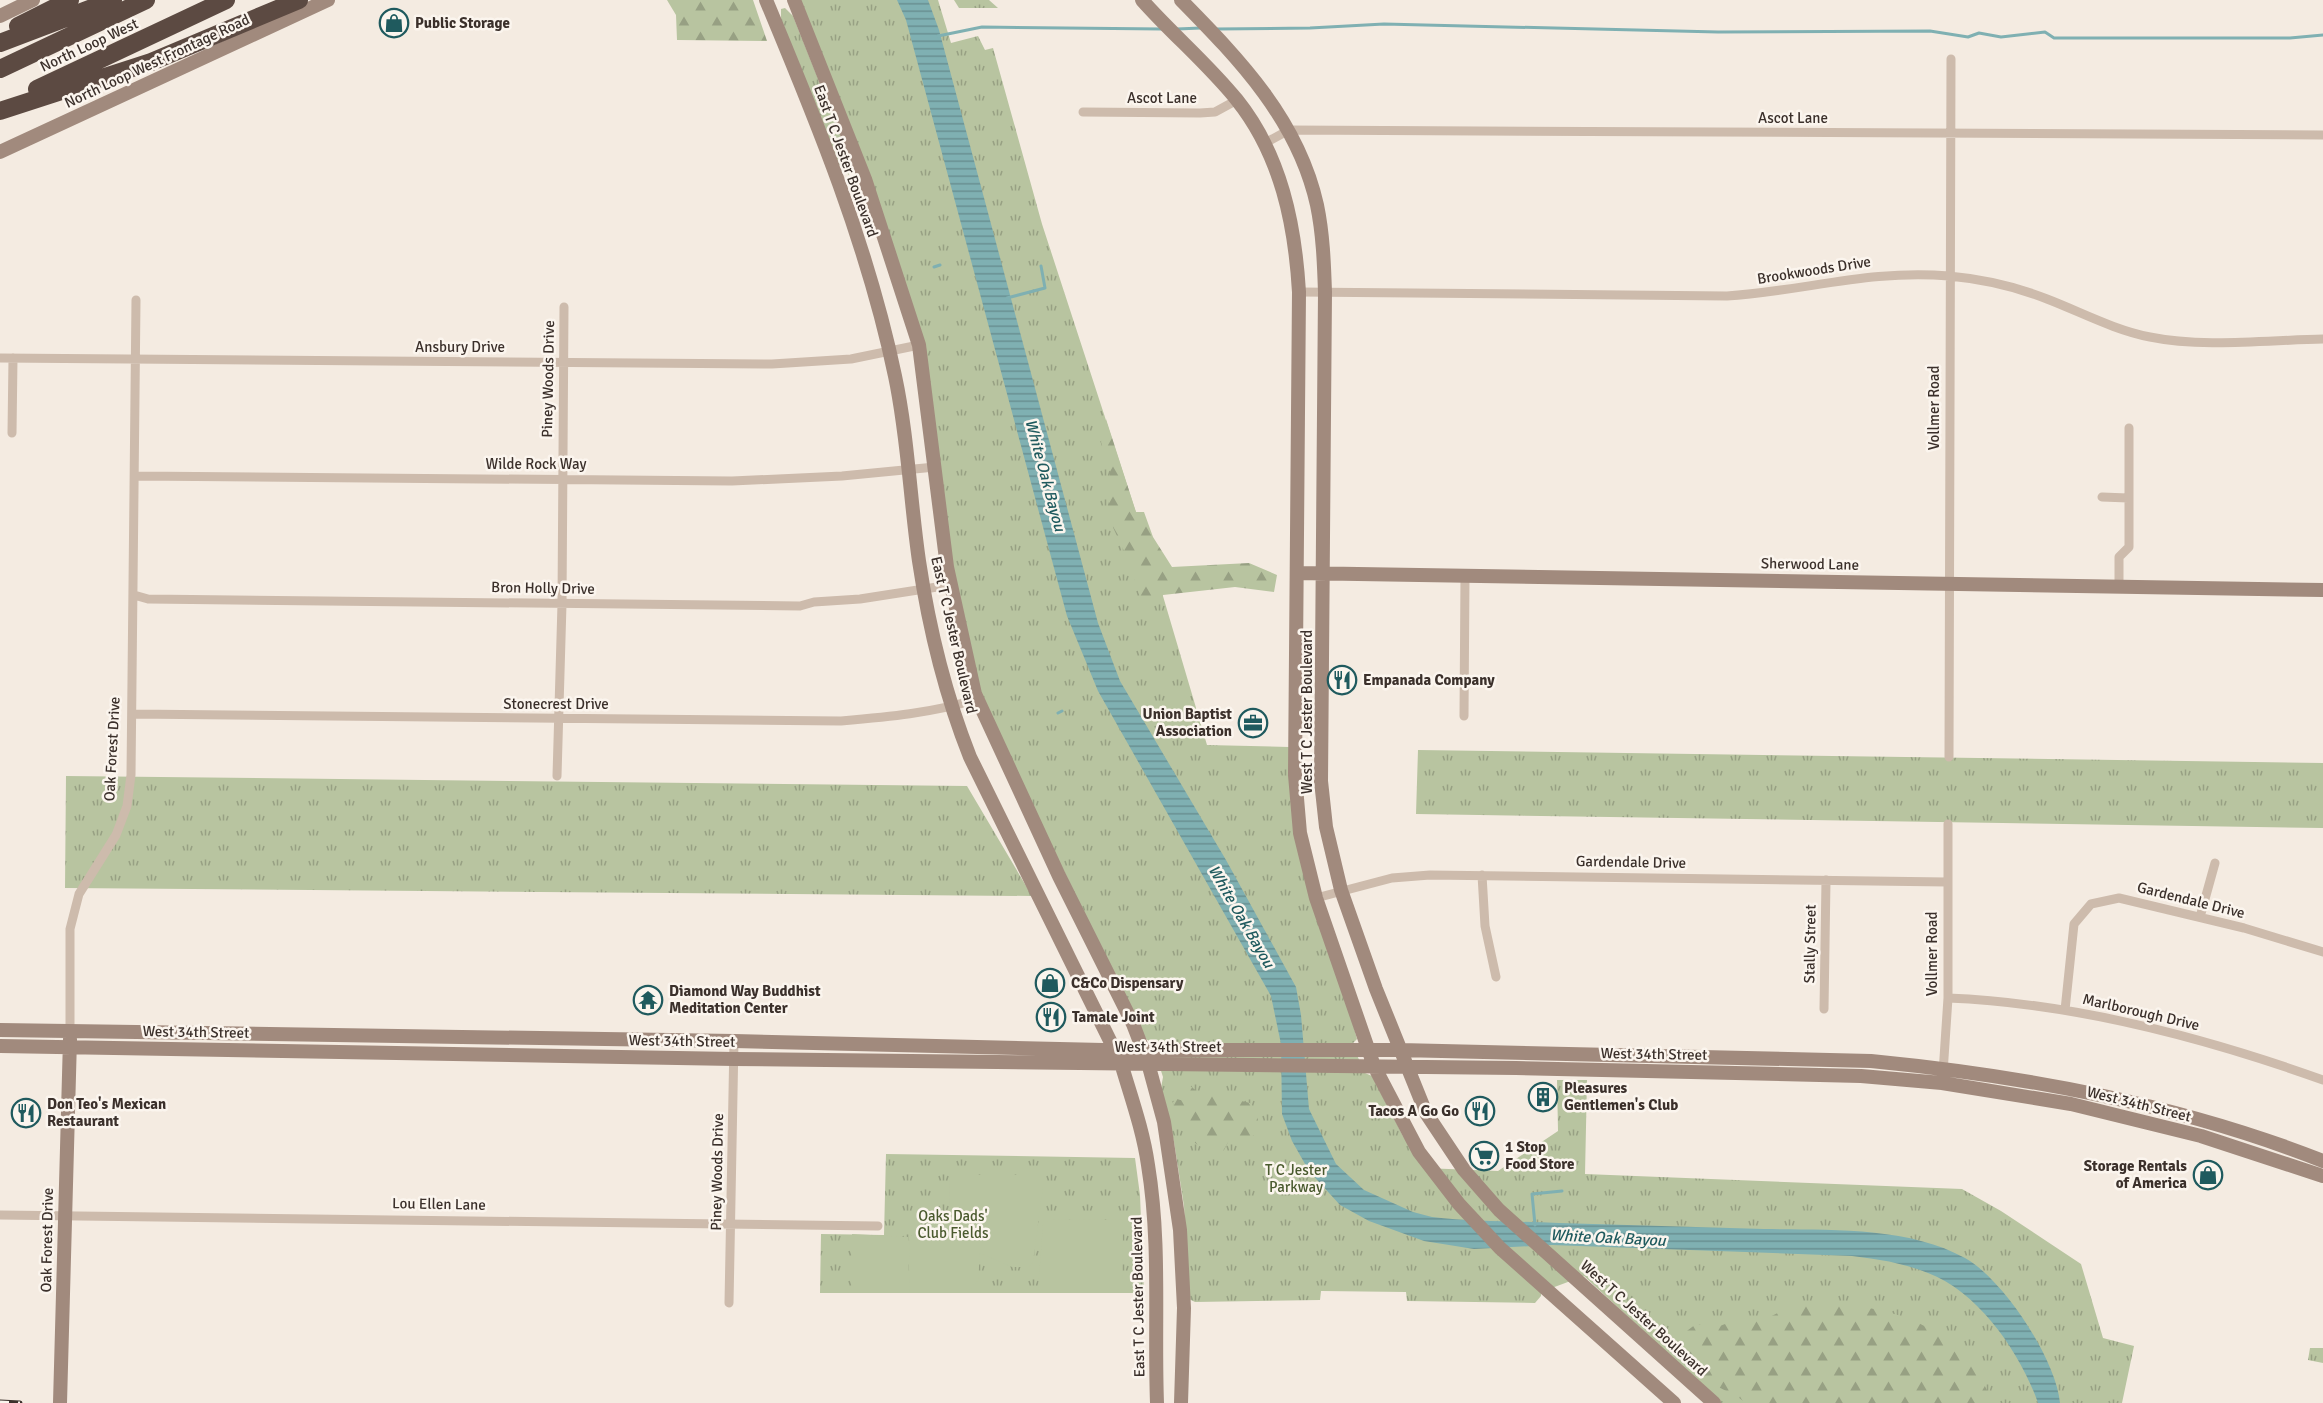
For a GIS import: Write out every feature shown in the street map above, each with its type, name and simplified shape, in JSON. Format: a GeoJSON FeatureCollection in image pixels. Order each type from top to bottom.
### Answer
{"type":"FeatureCollection","features":[{"type":"Feature","properties":{"kind":"highway"},"geometry":{"type":"LineString","coordinates":[[0,35],[70,0]]}},
{"type":"Feature","properties":{"kind":"highway"},"geometry":{"type":"LineString","coordinates":[[0,43],[113,0]]}},
{"type":"Feature","properties":{"kind":"highway","name":"North Loop West"},"geometry":{"type":"LineString","coordinates":[[0,69],[146,0]]}},
{"type":"Feature","properties":{"kind":"highway","name":"North Loop West"},"geometry":{"type":"LineString","coordinates":[[0,109],[226,0]]}},
{"type":"Feature","properties":{"kind":"highway"},"geometry":{"type":"LineString","coordinates":[[0,109],[151,62],[299,0]]}},
{"type":"Feature","properties":{"kind":"main road"},"geometry":{"type":"LineString","coordinates":[[0,16],[33,0]]}},
{"type":"Feature","properties":{"kind":"main road","name":"North Loop West Frontage Road"},"geometry":{"type":"LineString","coordinates":[[0,152],[328,0]]}},
{"type":"Feature","properties":{"kind":"main road","name":"East T C Jester Boulevard"},"geometry":{"type":"LineString","coordinates":[[794,0],[866,179],[919,345],[950,585],[977,699],[1143,1049],[1170,1153],[1180,1230]]}},
{"type":"Feature","properties":{"kind":"main road","name":"West T C Jester Boulevard"},"geometry":{"type":"LineString","coordinates":[[1142,0],[1237,100],[1265,142],[1279,176],[1290,218],[1296,246],[1299,292],[1295,775],[1300,833],[1316,898],[1374,1066],[1419,1152],[1459,1204],[1500,1248],[1674,1403]]}},
{"type":"Feature","properties":{"kind":"main road","name":"West T C Jester Boulevard"},"geometry":{"type":"LineString","coordinates":[[1181,0],[1255,78],[1289,130],[1305,166],[1317,204],[1324,246],[1326,292],[1321,781],[1326,827],[1341,891],[1406,1066],[1426,1113],[1464,1170],[1499,1210],[1714,1403]]}},
{"type":"Feature","properties":{"kind":"main road","name":"East T C Jester Boulevard"},"geometry":{"type":"LineString","coordinates":[[768,1],[840,187],[871,283],[889,351],[909,470],[924,590],[950,707],[970,757],[1032,880],[1112,1050],[1121,1063],[1138,1116],[1148,1165],[1156,1231],[1157,1400]]}},
{"type":"Feature","properties":{"kind":"main road"},"geometry":{"type":"LineString","coordinates":[[840,187],[866,179]]}},
{"type":"Feature","properties":{"kind":"main road","name":"Sherwood Lane"},"geometry":{"type":"LineString","coordinates":[[1297,573],[2323,590]]}},
{"type":"Feature","properties":{"kind":"main road"},"geometry":{"type":"LineString","coordinates":[[1032,880],[1057,870]]}},
{"type":"Feature","properties":{"kind":"main road","name":"West 34th Street"},"geometry":{"type":"LineString","coordinates":[[0,1030],[1143,1049],[1338,1066],[1800,1074],[1942,1083],[2071,1104],[2201,1136],[2323,1176]]}},
{"type":"Feature","properties":{"kind":"main road","name":"Oak Forest Drive"},"geometry":{"type":"LineString","coordinates":[[60,1403],[70,1031]]}},
{"type":"Feature","properties":{"kind":"main road"},"geometry":{"type":"LineString","coordinates":[[490,1038],[490,1054]]}},
{"type":"Feature","properties":{"kind":"main road"},"geometry":{"type":"LineString","coordinates":[[609,1056],[610,1039]]}},
{"type":"Feature","properties":{"kind":"main road","name":"West 34th Street"},"geometry":{"type":"LineString","coordinates":[[0,1046],[734,1059],[1121,1063],[1339,1051],[1400,1050],[1871,1061],[1944,1068],[2074,1090],[2202,1120],[2323,1161]]}},
{"type":"Feature","properties":{"kind":"main road"},"geometry":{"type":"LineString","coordinates":[[956,1047],[956,1061]]}},
{"type":"Feature","properties":{"kind":"main road"},"geometry":{"type":"LineString","coordinates":[[2071,1104],[2074,1090]]}},
{"type":"Feature","properties":{"kind":"main road"},"geometry":{"type":"LineString","coordinates":[[2201,1136],[2202,1120]]}},
{"type":"Feature","properties":{"kind":"main road"},"geometry":{"type":"LineString","coordinates":[[2303,1168],[2308,1155]]}},
{"type":"Feature","properties":{"kind":"main road"},"geometry":{"type":"LineString","coordinates":[[1445,1185],[1464,1170]]}},
{"type":"Feature","properties":{"kind":"main road"},"geometry":{"type":"LineString","coordinates":[[1156,1231],[1180,1230],[1184,1308],[1181,1400],[1157,1400]]}},
{"type":"Feature","properties":{"kind":"main road"},"geometry":{"type":"LineString","coordinates":[[1653,1382],[1672,1364]]}},
{"type":"Feature","properties":{"kind":"street","name":"Vollmer Road"},"geometry":{"type":"LineString","coordinates":[[1949,757],[1951,59]]}},
{"type":"Feature","properties":{"kind":"street","name":"Ascot Lane"},"geometry":{"type":"LineString","coordinates":[[1083,112],[1215,112],[1237,100]]}},
{"type":"Feature","properties":{"kind":"street","name":"Ascot Lane"},"geometry":{"type":"LineString","coordinates":[[1265,142],[1289,130],[2323,135]]}},
{"type":"Feature","properties":{"kind":"street","name":"Brookwoods Drive"},"geometry":{"type":"LineString","coordinates":[[1299,292],[1727,296],[1760,294],[1853,278],[1893,275],[1950,276],[1994,283],[2045,298],[2120,328],[2151,337],[2195,341],[2323,339]]}},
{"type":"Feature","properties":{"kind":"street","name":"Oak Forest Drive"},"geometry":{"type":"LineString","coordinates":[[70,1031],[70,929],[79,894],[116,835],[127,806],[132,714],[136,300]]}},
{"type":"Feature","properties":{"kind":"street","name":"Piney Woods Drive"},"geometry":{"type":"LineString","coordinates":[[557,776],[562,604],[564,307]]}},
{"type":"Feature","properties":{"kind":"street","name":"Ansbury Drive"},"geometry":{"type":"LineString","coordinates":[[0,358],[137,361],[813,363],[919,345]]}},
{"type":"Feature","properties":{"kind":"street"},"geometry":{"type":"LineString","coordinates":[[12,433],[13,358]]}},
{"type":"Feature","properties":{"kind":"street"},"geometry":{"type":"LineString","coordinates":[[2119,587],[2119,558],[2129,547],[2129,428]]}},
{"type":"Feature","properties":{"kind":"street","name":"Wilde Rock Way"},"geometry":{"type":"LineString","coordinates":[[135,476],[732,481],[936,467]]}},
{"type":"Feature","properties":{"kind":"street"},"geometry":{"type":"LineString","coordinates":[[2102,497],[2128,498]]}},
{"type":"Feature","properties":{"kind":"street"},"geometry":{"type":"LineString","coordinates":[[1464,716],[1465,576]]}},
{"type":"Feature","properties":{"kind":"street","name":"Bron Holly Drive"},"geometry":{"type":"LineString","coordinates":[[134,594],[148,599],[800,606],[814,602],[860,599],[950,585]]}},
{"type":"Feature","properties":{"kind":"street","name":"Stonecrest Drive"},"geometry":{"type":"LineString","coordinates":[[132,714],[841,721],[890,717],[950,707],[977,699]]}},
{"type":"Feature","properties":{"kind":"street","name":"Vollmer Road"},"geometry":{"type":"LineString","coordinates":[[1942,1083],[1948,998],[1948,824]]}},
{"type":"Feature","properties":{"kind":"street"},"geometry":{"type":"LineString","coordinates":[[2200,917],[2215,862]]}},
{"type":"Feature","properties":{"kind":"street"},"geometry":{"type":"LineString","coordinates":[[1482,875],[1485,926],[1497,977]]}},
{"type":"Feature","properties":{"kind":"street","name":"Gardendale Drive"},"geometry":{"type":"LineString","coordinates":[[1316,898],[1392,878],[1482,875],[1947,882]]}},
{"type":"Feature","properties":{"kind":"street","name":"Stally Street"},"geometry":{"type":"LineString","coordinates":[[1824,1009],[1826,880]]}},
{"type":"Feature","properties":{"kind":"street","name":"Gardendale Drive"},"geometry":{"type":"LineString","coordinates":[[2065,1010],[2074,924],[2091,904],[2119,898],[2200,917],[2323,952]]}},
{"type":"Feature","properties":{"kind":"street","name":"Marlborough Drive"},"geometry":{"type":"LineString","coordinates":[[1948,998],[2017,1002],[2065,1010],[2221,1047],[2323,1080]]}},
{"type":"Feature","properties":{"kind":"street","name":"Piney Woods Drive"},"geometry":{"type":"LineString","coordinates":[[729,1303],[734,1041]]}},
{"type":"Feature","properties":{"kind":"street","name":"Lou Ellen Lane"},"geometry":{"type":"LineString","coordinates":[[0,1215],[64,1214],[878,1226]]}},
{"type":"Feature","properties":{"kind":"green space"},"geometry":{"type":"Polygon","coordinates":[[[667,0],[753,0],[767,41],[677,40],[676,15],[667,0]]]}},
{"type":"Feature","properties":{"kind":"green space","name":"T C Jester Parkway"},"geometry":{"type":"Polygon","coordinates":[[[800,0],[938,0],[951,43],[978,36],[985,50],[993,48],[1042,224],[1160,586],[1207,745],[1289,747],[1290,788],[1357,1039],[1352,1044],[1365,1073],[1372,1076],[1403,1136],[1424,1168],[1498,1171],[1558,1131],[1557,1080],[1587,1080],[1585,1174],[1962,1189],[2001,1211],[2081,1264],[2103,1338],[2134,1346],[2122,1403],[1721,1403],[1584,1276],[1541,1292],[1541,1296],[1535,1303],[1407,1301],[1406,1292],[1321,1291],[1320,1300],[1195,1302],[1189,1299],[1184,1206],[1174,1142],[1161,1088],[1163,1077],[1152,1043],[1146,1039],[985,710],[954,584],[929,388],[800,0]]]}},
{"type":"Feature","properties":{"kind":"green space"},"geometry":{"type":"Polygon","coordinates":[[[954,0],[989,0],[998,8],[959,8],[954,0]]]}},
{"type":"Feature","properties":{"kind":"green space"},"geometry":{"type":"Polygon","coordinates":[[[785,8],[793,16],[849,156],[849,175],[840,168],[781,23],[781,9],[785,8]]]}},
{"type":"Feature","properties":{"kind":"green space"},"geometry":{"type":"Polygon","coordinates":[[[1106,419],[1136,512],[1144,512],[1153,537],[1172,567],[1249,563],[1277,575],[1274,592],[1235,587],[1163,595],[1155,605],[1149,604],[1139,594],[1130,564],[1111,523],[1108,496],[1110,471],[1101,442],[1106,419]]]}},
{"type":"Feature","properties":{"kind":"green space"},"geometry":{"type":"Polygon","coordinates":[[[1418,750],[2323,763],[2323,828],[1416,814],[1418,750]]]}},
{"type":"Feature","properties":{"kind":"green space"},"geometry":{"type":"Polygon","coordinates":[[[66,776],[967,786],[1032,896],[65,888],[66,776]]]}},
{"type":"Feature","properties":{"kind":"green space"},"geometry":{"type":"Polygon","coordinates":[[[1189,1085],[1198,1092],[1222,1090],[1233,1099],[1250,1103],[1257,1116],[1257,1131],[1249,1138],[1229,1140],[1223,1152],[1215,1156],[1186,1137],[1182,1124],[1174,1113],[1173,1102],[1176,1099],[1185,1101],[1185,1089],[1189,1085]]]}},
{"type":"Feature","properties":{"kind":"green space","name":"Oaks Dads' Club Fields"},"geometry":{"type":"Polygon","coordinates":[[[886,1154],[1135,1158],[1140,1195],[1144,1293],[820,1293],[821,1234],[884,1235],[886,1154]]]}},
{"type":"Feature","properties":{"kind":"green space"},"geometry":{"type":"Polygon","coordinates":[[[950,1175],[1032,1175],[1043,1186],[1033,1262],[1029,1267],[1012,1267],[980,1253],[978,1280],[967,1293],[909,1293],[910,1236],[963,1236],[949,1205],[950,1175]]]}},
{"type":"Feature","properties":{"kind":"green space"},"geometry":{"type":"Polygon","coordinates":[[[1051,1219],[1123,1220],[1122,1280],[1109,1293],[1045,1293],[1046,1289],[1038,1289],[1043,1225],[1051,1219]]]}},
{"type":"Feature","properties":{"kind":"green space"},"geometry":{"type":"Polygon","coordinates":[[[852,1234],[908,1237],[908,1293],[852,1293],[852,1234]]]}},
{"type":"Feature","properties":{"kind":"green space"},"geometry":{"type":"Polygon","coordinates":[[[1827,1303],[1880,1310],[1905,1317],[1927,1327],[1947,1340],[1965,1357],[1980,1378],[1993,1403],[1745,1403],[1691,1371],[1682,1362],[1677,1351],[1679,1337],[1696,1324],[1717,1327],[1744,1317],[1762,1321],[1789,1307],[1827,1303]]]}},
{"type":"Feature","properties":{"kind":"green space"},"geometry":{"type":"Polygon","coordinates":[[[2310,1348],[2323,1348],[2323,1363],[2308,1360],[2310,1348]]]}},
{"type":"Feature","properties":{"kind":"water","name":"White Oak Bayou"},"geometry":{"type":"Polygon","coordinates":[[[897,0],[928,0],[939,30],[1098,623],[1120,681],[1226,860],[1296,987],[1301,1015],[1309,1109],[1336,1164],[1364,1190],[1413,1212],[1432,1217],[1495,1221],[1840,1230],[1893,1235],[1943,1248],[1980,1268],[2011,1302],[2038,1343],[2049,1365],[2060,1403],[2038,1403],[2009,1345],[1981,1310],[1964,1294],[1947,1282],[1909,1267],[1852,1256],[1552,1245],[1474,1249],[1424,1241],[1369,1221],[1340,1205],[1309,1171],[1292,1141],[1282,1114],[1281,1044],[1271,996],[1098,691],[1067,616],[906,20],[897,0]]]}},
{"type":"Feature","properties":{"kind":"waterway"},"geometry":{"type":"LineString","coordinates":[[1216,29],[1384,24],[1718,32],[1930,31],[1968,37],[1979,33],[2001,37],[2045,32],[2054,38],[2290,38],[2323,35]]}},
{"type":"Feature","properties":{"kind":"waterway"},"geometry":{"type":"LineString","coordinates":[[938,36],[982,27],[1162,29]]}},
{"type":"Feature","properties":{"kind":"waterway"},"geometry":{"type":"LineString","coordinates":[[1177,29],[1201,28]]}},
{"type":"Feature","properties":{"kind":"waterway"},"geometry":{"type":"LineString","coordinates":[[934,267],[940,265]]}},
{"type":"Feature","properties":{"kind":"waterway"},"geometry":{"type":"LineString","coordinates":[[1007,298],[1045,288],[1041,266]]}},
{"type":"Feature","properties":{"kind":"waterway"},"geometry":{"type":"LineString","coordinates":[[1058,713],[1062,711]]}},
{"type":"Feature","properties":{"kind":"waterway"},"geometry":{"type":"LineString","coordinates":[[1535,1225],[1532,1194],[1562,1191]]}},
{"type":"Feature","properties":{"kind":"railway"},"geometry":{"type":"LineString","coordinates":[[0,1402],[20,1403]]}},
{"type":"Feature","properties":{"kind":"place","name":"Public Storage"},"geometry":{"type":"Point","coordinates":[394,23]}},
{"type":"Feature","properties":{"kind":"place","name":"Empanada Company"},"geometry":{"type":"Point","coordinates":[1342,680]}},
{"type":"Feature","properties":{"kind":"place","name":"Union Baptist Association"},"geometry":{"type":"Point","coordinates":[1253,723]}},
{"type":"Feature","properties":{"kind":"place","name":"C&Co Dispensary"},"geometry":{"type":"Point","coordinates":[1050,983]}},
{"type":"Feature","properties":{"kind":"place","name":"Diamond Way Buddhist Meditation Center"},"geometry":{"type":"Point","coordinates":[648,1000]}},
{"type":"Feature","properties":{"kind":"place","name":"Tamale Joint"},"geometry":{"type":"Point","coordinates":[1051,1017]}},
{"type":"Feature","properties":{"kind":"place","name":"Pleasures Gentlemen's Club"},"geometry":{"type":"Point","coordinates":[1543,1097]}},
{"type":"Feature","properties":{"kind":"place","name":"Tacos A Go Go"},"geometry":{"type":"Point","coordinates":[1480,1111]}},
{"type":"Feature","properties":{"kind":"place","name":"Don Teo's Mexican Restaurant"},"geometry":{"type":"Point","coordinates":[26,1113]}},
{"type":"Feature","properties":{"kind":"place","name":"1 Stop Food Store"},"geometry":{"type":"Point","coordinates":[1484,1156]}},
{"type":"Feature","properties":{"kind":"place","name":"Storage Rentals of America"},"geometry":{"type":"Point","coordinates":[2208,1175]}}]}
